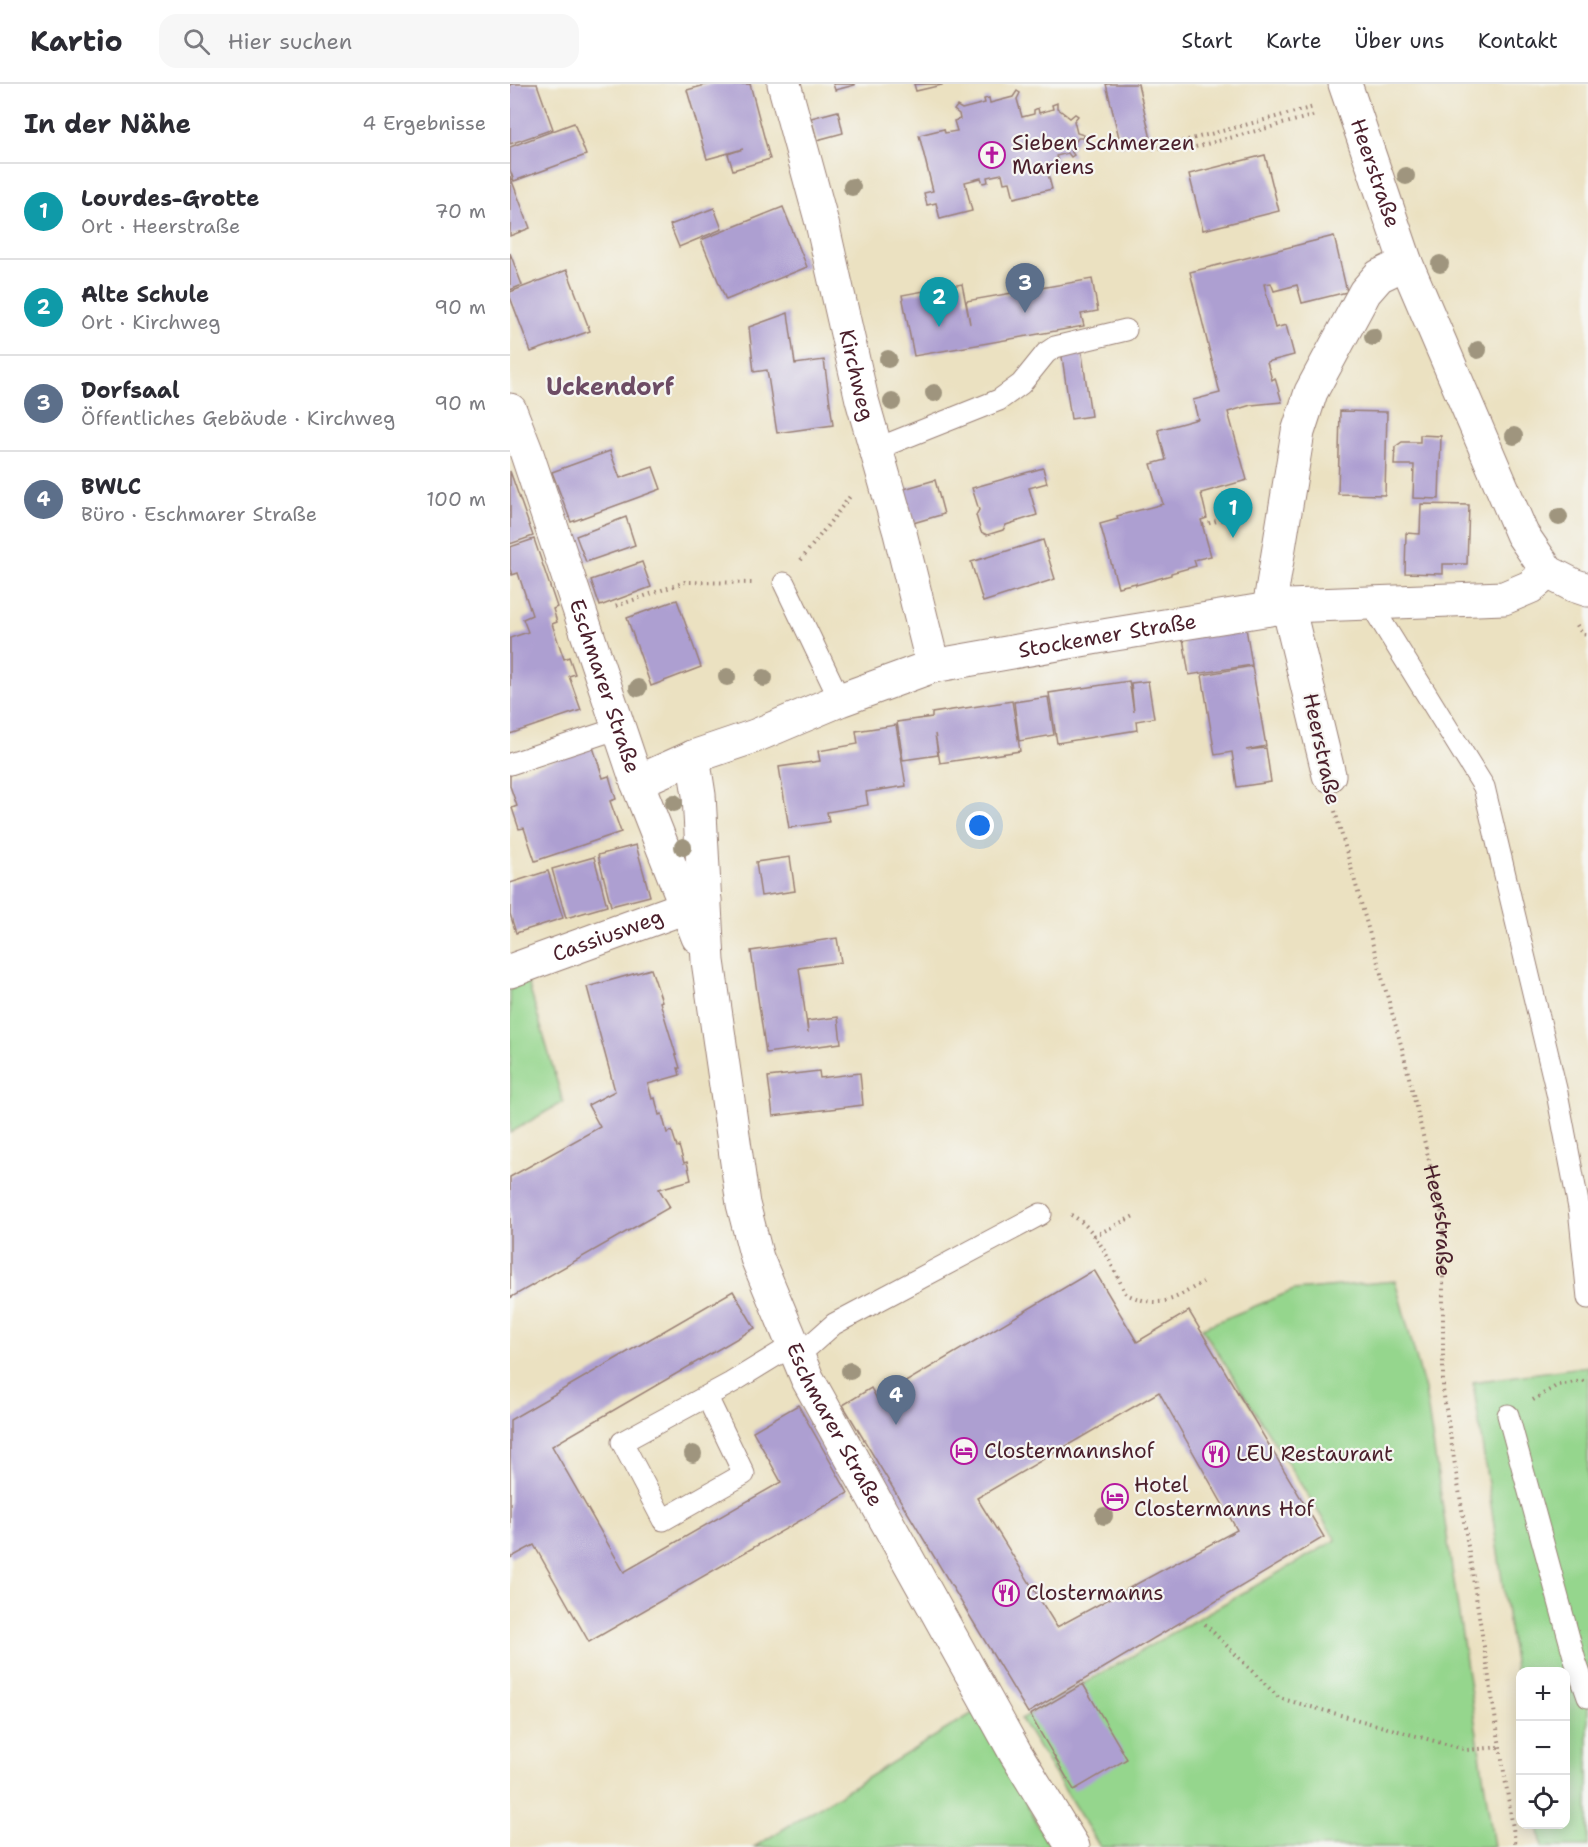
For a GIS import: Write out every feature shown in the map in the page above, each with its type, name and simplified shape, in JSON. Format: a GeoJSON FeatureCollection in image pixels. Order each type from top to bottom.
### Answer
{"type":"FeatureCollection","features":[{"type":"Feature","properties":{"kind":"street","name":"Kirchweg"},"geometry":{"type":"LineString","coordinates":[[784,84],[822,223],[862,400],[933,666]]}},
{"type":"Feature","properties":{"kind":"street","name":"Heerstraße"},"geometry":{"type":"LineString","coordinates":[[1348,96],[1406,263],[1522,534],[1548,572]]}},
{"type":"Feature","properties":{"kind":"street","name":"Heerstraße"},"geometry":{"type":"LineString","coordinates":[[1329,775],[1279,608],[1286,501],[1298,432],[1311,392],[1365,292],[1379,276],[1406,263]]}},
{"type":"Feature","properties":{"kind":"street","name":"Eschmarer Straße"},"geometry":{"type":"LineString","coordinates":[[510,410],[518,454],[581,619],[637,782],[695,904],[708,961],[743,1204],[757,1258],[807,1378],[1010,1743],[1073,1847]]}},
{"type":"Feature","properties":{"kind":"street"},"geometry":{"type":"LineString","coordinates":[[1548,572],[1588,590]]}},
{"type":"Feature","properties":{"kind":"street","name":"Stockemer Straße"},"geometry":{"type":"LineString","coordinates":[[637,782],[840,700],[933,666],[1279,608],[1504,598],[1530,587],[1548,572]]}},
{"type":"Feature","properties":{"kind":"street","name":"Eschmarer Straße"},"geometry":{"type":"LineString","coordinates":[[693,758],[699,795],[695,904]]}},
{"type":"Feature","properties":{"kind":"street","name":"Cassiusweg"},"geometry":{"type":"LineString","coordinates":[[510,971],[695,904]]}},
{"type":"Feature","properties":{"kind":"lane"},"geometry":{"type":"LineString","coordinates":[[880,464],[999,400],[1021,384],[1046,353],[1055,347],[1126,330]]}},
{"type":"Feature","properties":{"kind":"lane"},"geometry":{"type":"LineString","coordinates":[[784,583],[840,700]]}},
{"type":"Feature","properties":{"kind":"lane"},"geometry":{"type":"LineString","coordinates":[[1370,603],[1484,787],[1557,1093],[1579,1208],[1588,1298]]}},
{"type":"Feature","properties":{"kind":"lane"},"geometry":{"type":"LineString","coordinates":[[510,764],[619,728]]}},
{"type":"Feature","properties":{"kind":"lane"},"geometry":{"type":"LineString","coordinates":[[707,1397],[744,1474],[663,1520],[622,1442],[707,1397],[796,1350],[834,1324],[1041,1214]]}},
{"type":"Feature","properties":{"kind":"lane"},"geometry":{"type":"LineString","coordinates":[[1508,1415],[1575,1660],[1588,1697]]}},
{"type":"Feature","properties":{"kind":"path"},"geometry":{"type":"LineString","coordinates":[[1153,149],[1348,96]]}},
{"type":"Feature","properties":{"kind":"path"},"geometry":{"type":"LineString","coordinates":[[1184,150],[1348,96]]}},
{"type":"Feature","properties":{"kind":"path"},"geometry":{"type":"LineString","coordinates":[[581,619],[685,582],[784,583],[848,496],[860,487],[880,464]]}},
{"type":"Feature","properties":{"kind":"path"},"geometry":{"type":"LineString","coordinates":[[1203,525],[1286,501]]}},
{"type":"Feature","properties":{"kind":"path","name":"Heerstraße"},"geometry":{"type":"LineString","coordinates":[[1329,775],[1329,791],[1402,1048],[1443,1219],[1443,1390],[1516,1847]]}},
{"type":"Feature","properties":{"kind":"path"},"geometry":{"type":"LineString","coordinates":[[1041,1214],[1066,1213],[1082,1221],[1094,1236],[1126,1294],[1134,1298],[1148,1302],[1167,1302],[1203,1282]]}},
{"type":"Feature","properties":{"kind":"path"},"geometry":{"type":"LineString","coordinates":[[1094,1236],[1136,1215]]}},
{"type":"Feature","properties":{"kind":"path"},"geometry":{"type":"LineString","coordinates":[[1508,1415],[1558,1385],[1588,1380]]}},
{"type":"Feature","properties":{"kind":"path"},"geometry":{"type":"LineString","coordinates":[[1205,1624],[1279,1698],[1467,1750],[1500,1747]]}},
{"type":"Feature","properties":{"kind":"green space"},"geometry":{"type":"Polygon","coordinates":[[[527,979],[563,1102],[510,1133],[510,990],[527,979]]]}},
{"type":"Feature","properties":{"kind":"green space"},"geometry":{"type":"Polygon","coordinates":[[[1395,1281],[1425,1390],[1494,1847],[1100,1847],[1021,1719],[1336,1540],[1202,1328],[1294,1290],[1395,1281]]]}},
{"type":"Feature","properties":{"kind":"green space"},"geometry":{"type":"Polygon","coordinates":[[[1588,1366],[1588,1847],[1542,1847],[1539,1829],[1570,1829],[1570,1667],[1516,1667],[1516,1676],[1473,1382],[1588,1366]]]}},
{"type":"Feature","properties":{"kind":"green space"},"geometry":{"type":"Polygon","coordinates":[[[976,1711],[1050,1847],[754,1847],[976,1711]]]}},
{"type":"Feature","properties":{"kind":"building"},"geometry":{"type":"Polygon","coordinates":[[[510,84],[537,84],[553,129],[510,144],[510,84]]]}},
{"type":"Feature","properties":{"kind":"building"},"geometry":{"type":"Polygon","coordinates":[[[709,84],[750,84],[770,159],[733,170],[728,154],[743,149],[707,159],[687,90],[709,84]]]}},
{"type":"Feature","properties":{"kind":"building"},"geometry":{"type":"Polygon","coordinates":[[[833,84],[855,84],[855,85],[835,90],[833,84]]]}},
{"type":"Feature","properties":{"kind":"building"},"geometry":{"type":"Polygon","coordinates":[[[914,84],[942,84],[942,85],[916,91],[914,84]]]}},
{"type":"Feature","properties":{"kind":"building"},"geometry":{"type":"Polygon","coordinates":[[[1106,84],[1138,84],[1151,139],[1121,146],[1106,84]]]}},
{"type":"Feature","properties":{"kind":"building","name":"Sieben Schmerzen Mariens"},"geometry":{"type":"Polygon","coordinates":[[[1017,91],[1020,93],[1017,99],[1022,117],[1034,114],[1034,110],[1038,108],[1039,113],[1053,109],[1052,105],[1057,103],[1057,108],[1070,118],[1075,114],[1078,116],[1074,121],[1077,133],[1084,135],[1084,138],[1078,138],[1070,150],[1074,155],[1071,157],[1068,153],[1056,156],[1058,162],[1050,164],[1047,170],[1052,189],[1014,198],[1010,182],[1004,183],[1002,174],[987,177],[988,182],[983,183],[981,178],[965,182],[972,211],[940,219],[936,203],[927,205],[924,193],[933,191],[919,135],[944,129],[945,133],[957,131],[954,121],[960,119],[959,114],[954,110],[957,106],[962,109],[985,103],[984,99],[989,98],[990,103],[1013,97],[1017,91]]]}},
{"type":"Feature","properties":{"kind":"building"},"geometry":{"type":"Polygon","coordinates":[[[838,111],[843,133],[817,140],[811,118],[838,111]]]}},
{"type":"Feature","properties":{"kind":"building"},"geometry":{"type":"Polygon","coordinates":[[[574,123],[586,155],[514,181],[510,170],[510,147],[574,123]]]}},
{"type":"Feature","properties":{"kind":"building"},"geometry":{"type":"Polygon","coordinates":[[[1265,155],[1279,211],[1203,230],[1189,174],[1265,155]]]}},
{"type":"Feature","properties":{"kind":"building"},"geometry":{"type":"Polygon","coordinates":[[[510,176],[530,228],[510,236],[510,176]]]}},
{"type":"Feature","properties":{"kind":"building"},"geometry":{"type":"Polygon","coordinates":[[[783,207],[807,267],[726,300],[701,240],[783,207]]]}},
{"type":"Feature","properties":{"kind":"building"},"geometry":{"type":"Polygon","coordinates":[[[714,208],[722,229],[679,247],[670,225],[714,208]]]}},
{"type":"Feature","properties":{"kind":"building"},"geometry":{"type":"Polygon","coordinates":[[[1334,236],[1347,292],[1302,303],[1297,285],[1274,291],[1271,283],[1264,284],[1275,328],[1286,325],[1294,355],[1267,362],[1272,380],[1275,378],[1282,402],[1251,405],[1228,412],[1247,480],[1201,493],[1207,518],[1201,520],[1211,556],[1194,560],[1196,566],[1171,573],[1171,575],[1136,585],[1136,583],[1118,587],[1100,524],[1118,519],[1117,516],[1163,504],[1151,464],[1166,460],[1158,430],[1198,419],[1193,400],[1220,393],[1190,272],[1334,236]]]}},
{"type":"Feature","properties":{"kind":"building"},"geometry":{"type":"Polygon","coordinates":[[[510,253],[522,285],[510,290],[510,253]]]}},
{"type":"Feature","properties":{"kind":"building"},"geometry":{"type":"Polygon","coordinates":[[[567,270],[590,331],[531,352],[510,292],[567,270]]]}},
{"type":"Feature","properties":{"kind":"building"},"geometry":{"type":"Polygon","coordinates":[[[1092,279],[1098,311],[1081,314],[1084,326],[914,356],[902,295],[962,284],[970,324],[966,301],[1092,279]]]}},
{"type":"Feature","properties":{"kind":"building"},"geometry":{"type":"Polygon","coordinates":[[[788,313],[795,364],[824,360],[833,425],[777,433],[767,370],[754,372],[749,327],[788,313]]]}},
{"type":"Feature","properties":{"kind":"building"},"geometry":{"type":"Polygon","coordinates":[[[1081,347],[1091,416],[1071,419],[1061,350],[1081,347]]]}},
{"type":"Feature","properties":{"kind":"building"},"geometry":{"type":"Polygon","coordinates":[[[1340,411],[1387,412],[1385,495],[1338,494],[1340,411]]]}},
{"type":"Feature","properties":{"kind":"building"},"geometry":{"type":"Polygon","coordinates":[[[1420,435],[1441,436],[1439,499],[1413,498],[1414,465],[1394,465],[1395,447],[1402,442],[1420,442],[1420,435]]]}},
{"type":"Feature","properties":{"kind":"building"},"geometry":{"type":"Polygon","coordinates":[[[610,451],[620,478],[653,467],[661,489],[571,522],[552,472],[610,451]]]}},
{"type":"Feature","properties":{"kind":"building"},"geometry":{"type":"Polygon","coordinates":[[[1043,468],[1047,483],[1029,488],[1037,515],[1006,525],[1003,530],[987,535],[981,532],[976,515],[979,510],[972,488],[1043,468]]]}},
{"type":"Feature","properties":{"kind":"building"},"geometry":{"type":"Polygon","coordinates":[[[510,471],[533,536],[510,544],[510,471]]]}},
{"type":"Feature","properties":{"kind":"building"},"geometry":{"type":"Polygon","coordinates":[[[935,480],[944,514],[913,523],[904,489],[935,480]]]}},
{"type":"Feature","properties":{"kind":"building"},"geometry":{"type":"Polygon","coordinates":[[[1421,504],[1469,505],[1467,564],[1443,564],[1443,574],[1405,573],[1406,533],[1420,534],[1421,504]]]}},
{"type":"Feature","properties":{"kind":"building"},"geometry":{"type":"Polygon","coordinates":[[[626,517],[635,545],[586,562],[576,536],[626,517]]]}},
{"type":"Feature","properties":{"kind":"building"},"geometry":{"type":"Polygon","coordinates":[[[534,539],[557,607],[553,609],[557,622],[552,624],[564,659],[569,657],[575,674],[569,676],[581,710],[510,734],[510,638],[528,632],[523,619],[532,615],[518,573],[512,575],[510,569],[510,547],[534,539]]]}},
{"type":"Feature","properties":{"kind":"building"},"geometry":{"type":"Polygon","coordinates":[[[1043,540],[1055,579],[983,602],[971,562],[1043,540]]]}},
{"type":"Feature","properties":{"kind":"building"},"geometry":{"type":"Polygon","coordinates":[[[642,562],[651,587],[600,606],[591,580],[642,562]]]}},
{"type":"Feature","properties":{"kind":"building"},"geometry":{"type":"Polygon","coordinates":[[[677,600],[701,667],[651,686],[627,618],[677,600]]]}},
{"type":"Feature","properties":{"kind":"building"},"geometry":{"type":"Polygon","coordinates":[[[1246,628],[1252,665],[1189,675],[1183,638],[1246,628]]]}},
{"type":"Feature","properties":{"kind":"building"},"geometry":{"type":"Polygon","coordinates":[[[1252,666],[1266,746],[1246,750],[1266,748],[1271,782],[1237,787],[1232,752],[1215,755],[1202,675],[1252,666]]]}},
{"type":"Feature","properties":{"kind":"building"},"geometry":{"type":"Polygon","coordinates":[[[1129,681],[1134,712],[1131,683],[1148,681],[1154,718],[1136,721],[1137,730],[1057,743],[1049,693],[1129,681]]]}},
{"type":"Feature","properties":{"kind":"building"},"geometry":{"type":"Polygon","coordinates":[[[1048,697],[1054,735],[1019,741],[1014,702],[1048,697]]]}},
{"type":"Feature","properties":{"kind":"building"},"geometry":{"type":"Polygon","coordinates":[[[1012,701],[1020,751],[940,763],[935,734],[938,755],[903,760],[897,722],[932,717],[932,713],[1012,701]]]}},
{"type":"Feature","properties":{"kind":"building"},"geometry":{"type":"Polygon","coordinates":[[[896,725],[906,786],[866,792],[868,805],[827,812],[829,822],[789,828],[779,767],[820,761],[818,751],[858,744],[856,731],[896,725]]]}},
{"type":"Feature","properties":{"kind":"building"},"geometry":{"type":"Polygon","coordinates":[[[593,747],[603,778],[609,776],[616,799],[610,801],[621,832],[535,861],[524,828],[519,829],[512,808],[517,806],[510,786],[510,775],[593,747]]]}},
{"type":"Feature","properties":{"kind":"building"},"geometry":{"type":"Polygon","coordinates":[[[636,845],[650,896],[611,906],[598,855],[636,845]]]}},
{"type":"Feature","properties":{"kind":"building"},"geometry":{"type":"Polygon","coordinates":[[[594,857],[607,906],[566,918],[552,869],[594,857]]]}},
{"type":"Feature","properties":{"kind":"building"},"geometry":{"type":"Polygon","coordinates":[[[790,857],[795,891],[761,896],[756,862],[790,857]]]}},
{"type":"Feature","properties":{"kind":"building"},"geometry":{"type":"Polygon","coordinates":[[[548,871],[563,918],[516,933],[510,914],[510,883],[548,871]]]}},
{"type":"Feature","properties":{"kind":"building"},"geometry":{"type":"Polygon","coordinates":[[[837,938],[841,962],[799,968],[808,1033],[807,1021],[838,1017],[841,1043],[766,1053],[751,951],[837,938]]]}},
{"type":"Feature","properties":{"kind":"building"},"geometry":{"type":"Polygon","coordinates":[[[651,969],[662,1001],[660,1002],[680,1068],[678,1068],[680,1075],[648,1084],[652,1099],[655,1098],[659,1115],[662,1114],[667,1133],[672,1131],[684,1163],[687,1162],[691,1180],[659,1189],[670,1207],[510,1298],[510,1177],[600,1127],[588,1105],[615,1091],[587,987],[651,969]]]}},
{"type":"Feature","properties":{"kind":"building"},"geometry":{"type":"Polygon","coordinates":[[[819,1071],[820,1078],[860,1073],[863,1105],[773,1116],[768,1077],[819,1071]]]}},
{"type":"Feature","properties":{"kind":"building","name":"Clostermannshof"},"geometry":{"type":"Polygon","coordinates":[[[1094,1270],[1137,1342],[1189,1311],[1324,1537],[1028,1713],[843,1405],[871,1388],[877,1399],[1094,1270]],[[1159,1392],[977,1498],[1057,1627],[1237,1530],[1159,1392]]]}},
{"type":"Feature","properties":{"kind":"building"},"geometry":{"type":"Polygon","coordinates":[[[733,1291],[755,1328],[552,1446],[624,1572],[781,1482],[753,1431],[798,1405],[848,1493],[589,1642],[534,1545],[510,1558],[510,1420],[733,1291]]]}},
{"type":"Feature","properties":{"kind":"building"},"geometry":{"type":"Polygon","coordinates":[[[1083,1684],[1127,1759],[1074,1790],[1030,1715],[1083,1684]]]}},
{"type":"Feature","properties":{"kind":"place","name":"Sieben Schmerzen Mariens"},"geometry":{"type":"Point","coordinates":[992,155]}},
{"type":"Feature","properties":{"kind":"place","name":"Dorfsaal"},"geometry":{"type":"Point","coordinates":[1025,313]}},
{"type":"Feature","properties":{"kind":"place","name":"Alte Schule"},"geometry":{"type":"Point","coordinates":[939,327]}},
{"type":"Feature","properties":{"kind":"place","name":"Lourdes-Grotte"},"geometry":{"type":"Point","coordinates":[1233,538]}},
{"type":"Feature","properties":{"kind":"place","name":"BWLC"},"geometry":{"type":"Point","coordinates":[896,1425]}},
{"type":"Feature","properties":{"kind":"place","name":"Clostermannshof"},"geometry":{"type":"Point","coordinates":[964,1451]}},
{"type":"Feature","properties":{"kind":"place","name":"LEU Restaurant"},"geometry":{"type":"Point","coordinates":[1216,1454]}},
{"type":"Feature","properties":{"kind":"place","name":"Hotel Clostermanns Hof"},"geometry":{"type":"Point","coordinates":[1115,1497]}},
{"type":"Feature","properties":{"kind":"place","name":"Clostermanns"},"geometry":{"type":"Point","coordinates":[1006,1593]}},
{"type":"Feature","properties":{"kind":"district","name":"Uckendorf"},"geometry":{"type":"Point","coordinates":[610,387]}}]}
